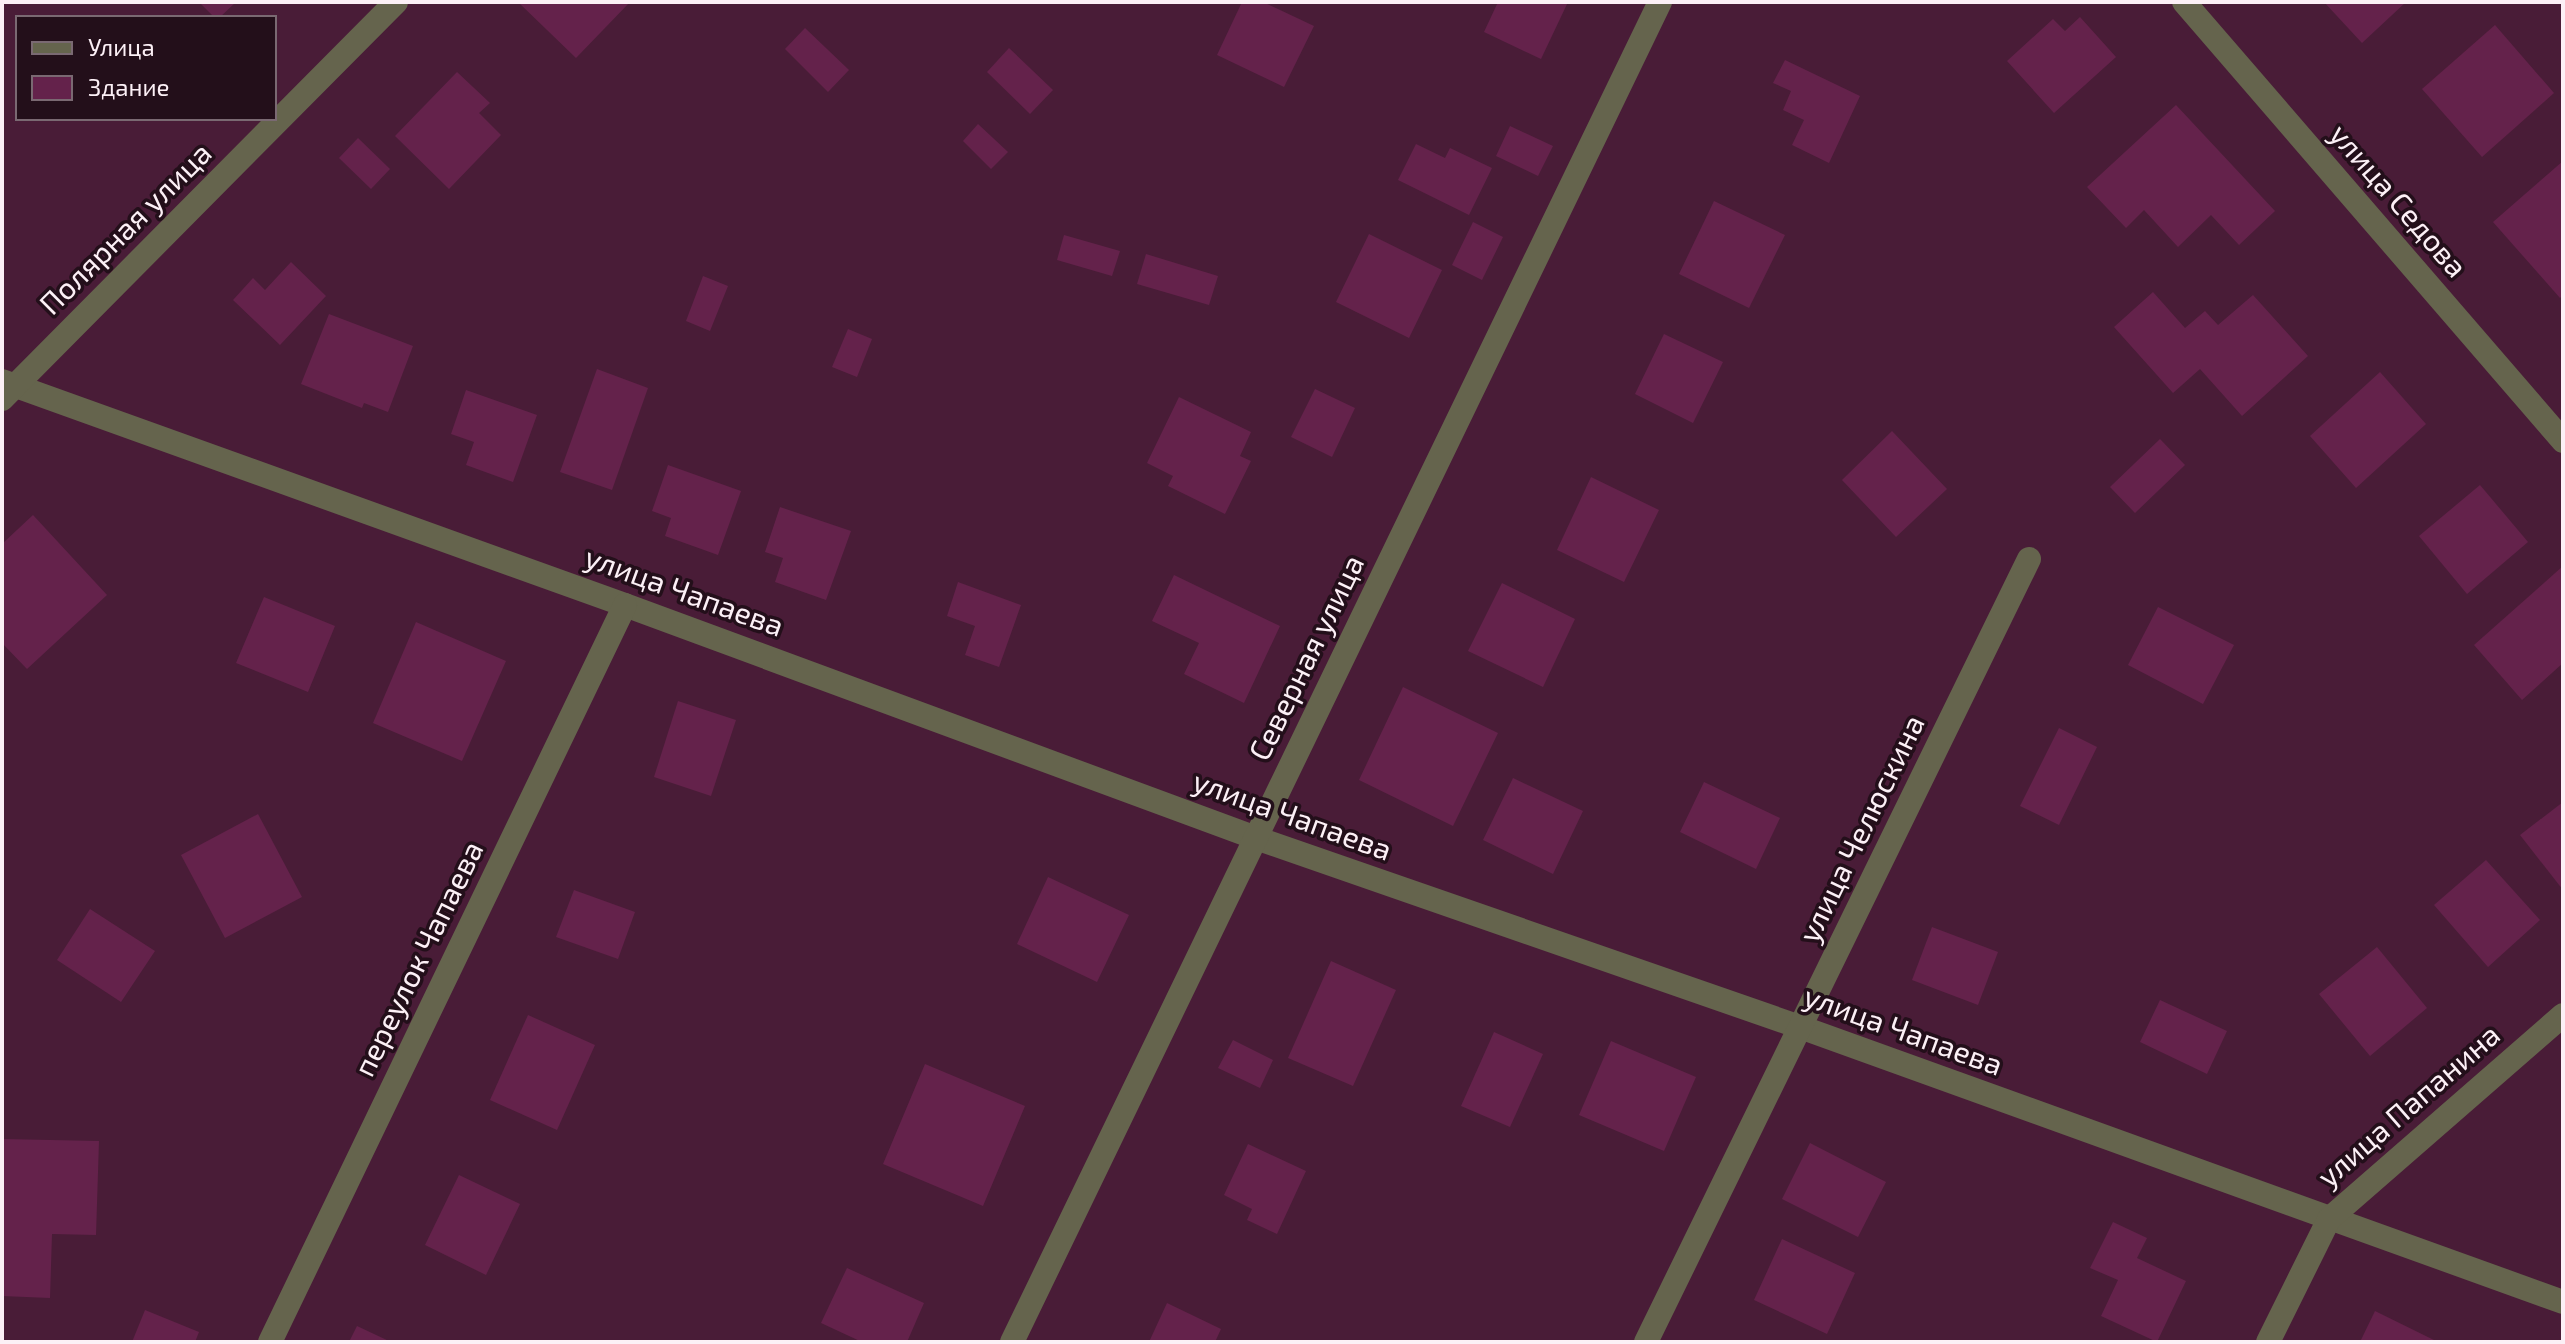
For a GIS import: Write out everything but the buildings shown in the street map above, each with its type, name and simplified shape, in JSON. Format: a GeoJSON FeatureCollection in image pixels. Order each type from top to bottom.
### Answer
{"type":"FeatureCollection","features":[{"type":"Feature","properties":{"kind":"street","name":"Полярная улица"},"geometry":{"type":"LineString","coordinates":[[6,388],[396,2]]}},
{"type":"Feature","properties":{"kind":"street","name":"Северная улица"},"geometry":{"type":"LineString","coordinates":[[1012,1342],[1660,2]]}},
{"type":"Feature","properties":{"kind":"street","name":"улица Седова"},"geometry":{"type":"LineString","coordinates":[[2184,2],[2563,441]]}},
{"type":"Feature","properties":{"kind":"street","name":"улица Чапаева"},"geometry":{"type":"LineString","coordinates":[[6,388],[625,605],[1256,838],[1800,1027],[2563,1302]]}},
{"type":"Feature","properties":{"kind":"street","name":"улица Челюскина"},"geometry":{"type":"LineString","coordinates":[[1646,1342],[2029,559]]}},
{"type":"Feature","properties":{"kind":"street","name":"переулок Чапаева"},"geometry":{"type":"LineString","coordinates":[[270,1342],[625,605]]}},
{"type":"Feature","properties":{"kind":"street","name":"улица Папанина"},"geometry":{"type":"LineString","coordinates":[[2268,1342],[2329,1219],[2563,1015]]}}]}
